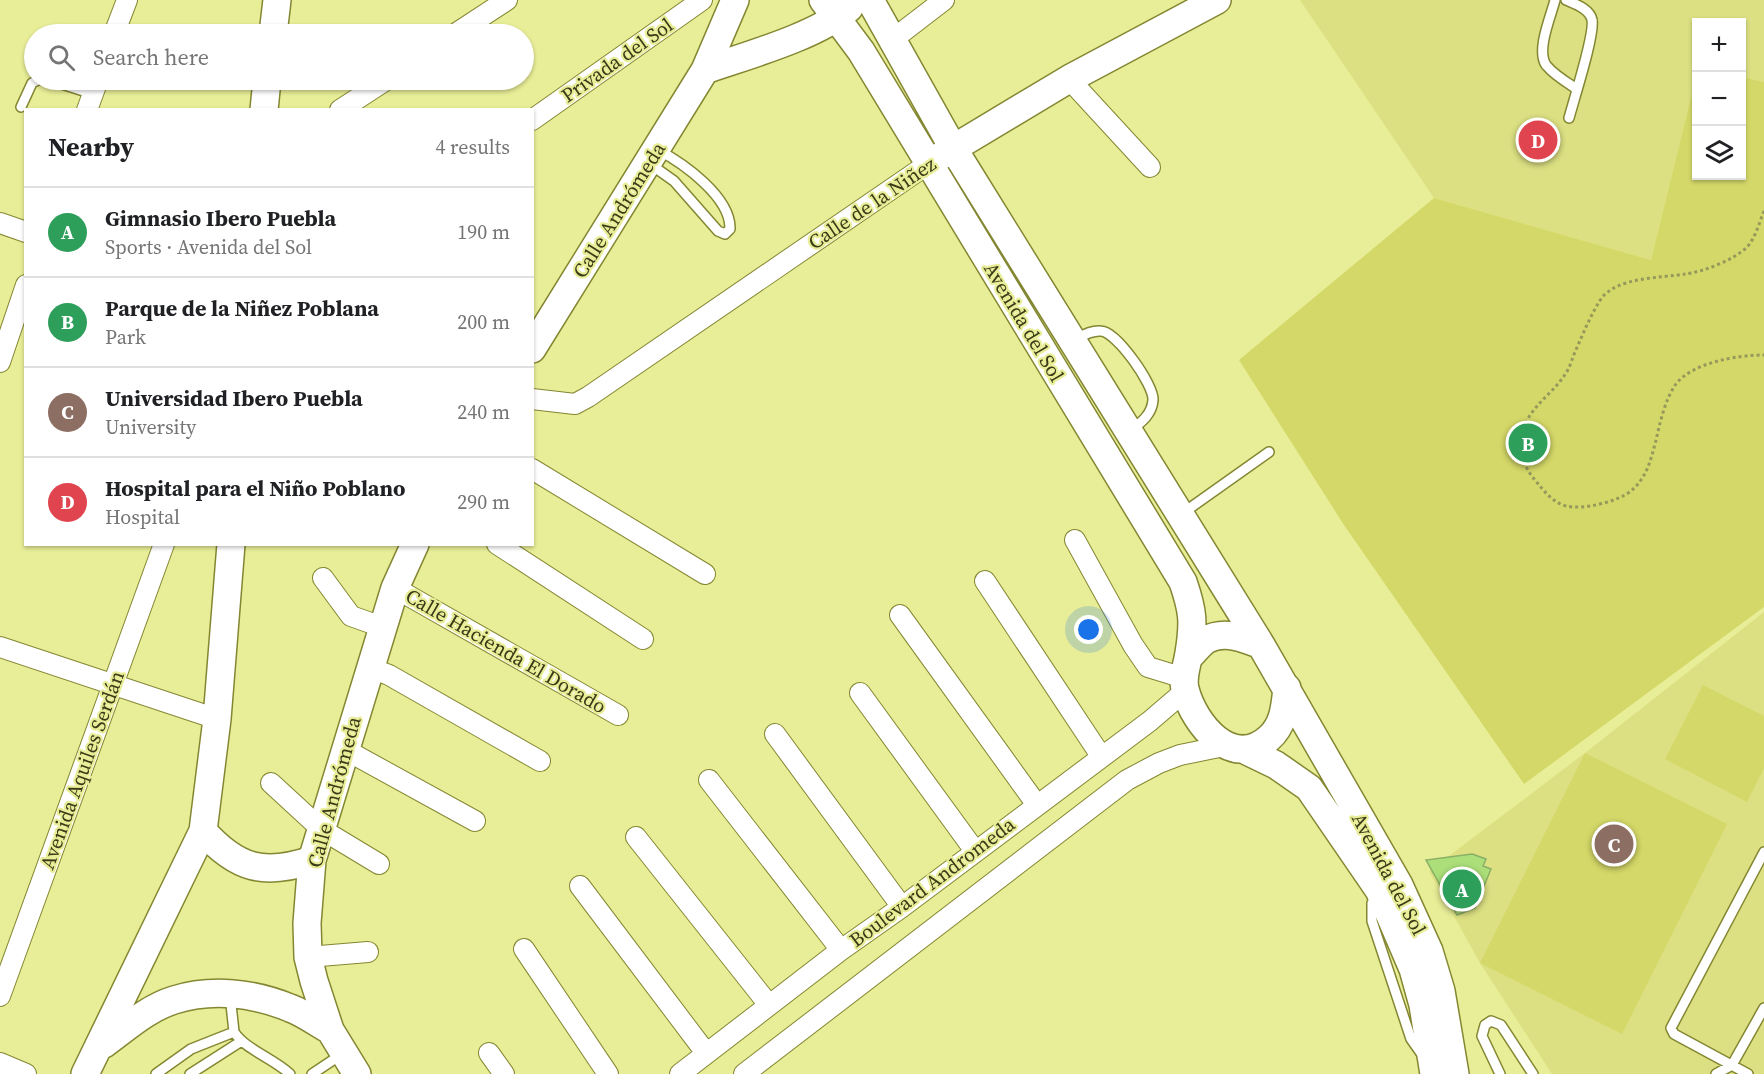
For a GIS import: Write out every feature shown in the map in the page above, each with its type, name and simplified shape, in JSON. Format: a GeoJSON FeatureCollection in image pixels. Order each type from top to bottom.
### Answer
{"type":"FeatureCollection","features":[{"type":"Feature","properties":{"kind":"main road"},"geometry":{"type":"LineString","coordinates":[[274,24],[277,0]]}},
{"type":"Feature","properties":{"kind":"main road","name":"Calle Andrómeda"},"geometry":{"type":"LineString","coordinates":[[534,346],[705,70],[735,0]]}},
{"type":"Feature","properties":{"kind":"main road","name":"Avenida del Sol"},"geometry":{"type":"LineString","coordinates":[[870,0],[953,148],[1261,645]]}},
{"type":"Feature","properties":{"kind":"main road","name":"Calle de la Niñez"},"geometry":{"type":"LineString","coordinates":[[928,164],[1069,79],[1217,0]]}},
{"type":"Feature","properties":{"kind":"main road"},"geometry":{"type":"LineString","coordinates":[[705,70],[791,39],[838,6]]}},
{"type":"Feature","properties":{"kind":"main road","name":"Avenida del Sol"},"geometry":{"type":"LineString","coordinates":[[838,6],[861,51],[928,164],[1183,582],[1192,608],[1192,629],[1186,675]]}},
{"type":"Feature","properties":{"kind":"main road"},"geometry":{"type":"LineString","coordinates":[[264,108],[266,90]]}},
{"type":"Feature","properties":{"kind":"main road"},"geometry":{"type":"LineString","coordinates":[[85,1074],[100,1048],[203,831],[217,719],[231,546]]}},
{"type":"Feature","properties":{"kind":"main road","name":"Calle Andrómeda"},"geometry":{"type":"LineString","coordinates":[[351,1064],[330,1030],[308,957],[307,923],[312,860],[382,627],[395,588],[414,546]]}},
{"type":"Feature","properties":{"kind":"main road"},"geometry":{"type":"LineString","coordinates":[[1225,635],[1245,638],[1261,645],[1287,688],[1285,709],[1277,730],[1262,744],[1235,748],[1204,729],[1186,675],[1206,640],[1225,635]]}},
{"type":"Feature","properties":{"kind":"main road","name":"Avenida del Sol"},"geometry":{"type":"LineString","coordinates":[[1287,688],[1399,885],[1429,951],[1441,991],[1440,1071]]}},
{"type":"Feature","properties":{"kind":"main road","name":"Avenida del Sol"},"geometry":{"type":"LineString","coordinates":[[1235,748],[1276,765],[1309,788],[1379,890],[1413,969],[1440,1071]]}},
{"type":"Feature","properties":{"kind":"main road"},"geometry":{"type":"LineString","coordinates":[[203,831],[219,849],[240,862],[256,867],[289,868],[312,860]]}},
{"type":"Feature","properties":{"kind":"main road"},"geometry":{"type":"LineString","coordinates":[[100,1048],[139,1018],[173,1000],[215,992],[257,998],[291,1008],[330,1030]]}},
{"type":"Feature","properties":{"kind":"street"},"geometry":{"type":"LineString","coordinates":[[118,24],[127,0]]}},
{"type":"Feature","properties":{"kind":"street"},"geometry":{"type":"LineString","coordinates":[[470,24],[507,0]]}},
{"type":"Feature","properties":{"kind":"street","name":"Privada del Sol"},"geometry":{"type":"LineString","coordinates":[[534,119],[702,0]]}},
{"type":"Feature","properties":{"kind":"street"},"geometry":{"type":"LineString","coordinates":[[892,40],[944,0]]}},
{"type":"Feature","properties":{"kind":"street"},"geometry":{"type":"LineString","coordinates":[[1069,79],[1150,167]]}},
{"type":"Feature","properties":{"kind":"street"},"geometry":{"type":"LineString","coordinates":[[343,108],[371,90]]}},
{"type":"Feature","properties":{"kind":"street","name":"Calle de la Niñez"},"geometry":{"type":"LineString","coordinates":[[534,399],[575,404],[588,397],[928,164]]}},
{"type":"Feature","properties":{"kind":"street"},"geometry":{"type":"LineString","coordinates":[[0,223],[24,231]]}},
{"type":"Feature","properties":{"kind":"street"},"geometry":{"type":"LineString","coordinates":[[0,362],[24,291]]}},
{"type":"Feature","properties":{"kind":"street"},"geometry":{"type":"LineString","coordinates":[[534,470],[705,574]]}},
{"type":"Feature","properties":{"kind":"street"},"geometry":{"type":"LineString","coordinates":[[1075,540],[1133,645],[1148,667],[1186,675]]}},
{"type":"Feature","properties":{"kind":"street","name":"Avenida Aquiles Serdán"},"geometry":{"type":"LineString","coordinates":[[0,996],[163,546]]}},
{"type":"Feature","properties":{"kind":"street"},"geometry":{"type":"LineString","coordinates":[[500,546],[643,639]]}},
{"type":"Feature","properties":{"kind":"street"},"geometry":{"type":"LineString","coordinates":[[323,578],[351,616],[382,627]]}},
{"type":"Feature","properties":{"kind":"street"},"geometry":{"type":"LineString","coordinates":[[985,581],[1101,756]]}},
{"type":"Feature","properties":{"kind":"street","name":"Calle Hacienda El Dorado"},"geometry":{"type":"LineString","coordinates":[[395,588],[618,715]]}},
{"type":"Feature","properties":{"kind":"street"},"geometry":{"type":"LineString","coordinates":[[900,615],[1037,804]]}},
{"type":"Feature","properties":{"kind":"street"},"geometry":{"type":"LineString","coordinates":[[0,647],[217,719]]}},
{"type":"Feature","properties":{"kind":"street"},"geometry":{"type":"LineString","coordinates":[[370,668],[389,675],[540,761]]}},
{"type":"Feature","properties":{"kind":"street","name":"Boulevard Andromeda"},"geometry":{"type":"LineString","coordinates":[[680,1074],[841,950],[1150,721],[1186,675]]}},
{"type":"Feature","properties":{"kind":"street"},"geometry":{"type":"LineString","coordinates":[[860,693],[975,851]]}},
{"type":"Feature","properties":{"kind":"street"},"geometry":{"type":"LineString","coordinates":[[775,734],[902,907]]}},
{"type":"Feature","properties":{"kind":"street","name":"Boulevard Andromeda"},"geometry":{"type":"LineString","coordinates":[[744,1074],[1127,780],[1180,755],[1235,748]]}},
{"type":"Feature","properties":{"kind":"street"},"geometry":{"type":"LineString","coordinates":[[345,749],[475,821]]}},
{"type":"Feature","properties":{"kind":"street"},"geometry":{"type":"LineString","coordinates":[[709,780],[841,950]]}},
{"type":"Feature","properties":{"kind":"street"},"geometry":{"type":"LineString","coordinates":[[271,783],[321,829],[379,864]]}},
{"type":"Feature","properties":{"kind":"street"},"geometry":{"type":"LineString","coordinates":[[636,837],[769,1005]]}},
{"type":"Feature","properties":{"kind":"street"},"geometry":{"type":"LineString","coordinates":[[580,886],[706,1053]]}},
{"type":"Feature","properties":{"kind":"street"},"geometry":{"type":"LineString","coordinates":[[524,949],[608,1074]]}},
{"type":"Feature","properties":{"kind":"street"},"geometry":{"type":"LineString","coordinates":[[308,957],[368,952]]}},
{"type":"Feature","properties":{"kind":"street"},"geometry":{"type":"LineString","coordinates":[[489,1053],[504,1074]]}},
{"type":"Feature","properties":{"kind":"street"},"geometry":{"type":"LineString","coordinates":[[0,1063],[26,1074]]}},
{"type":"Feature","properties":{"kind":"lane"},"geometry":{"type":"LineString","coordinates":[[1555,0],[1543,42],[1545,63],[1556,75],[1577,88]]}},
{"type":"Feature","properties":{"kind":"lane"},"geometry":{"type":"LineString","coordinates":[[1566,0],[1588,11],[1592,20],[1569,118]]}},
{"type":"Feature","properties":{"kind":"lane"},"geometry":{"type":"LineString","coordinates":[[21,107],[29,90]]}},
{"type":"Feature","properties":{"kind":"lane"},"geometry":{"type":"LineString","coordinates":[[652,156],[684,165],[707,185],[726,212],[730,230],[724,234],[718,231],[652,156]]}},
{"type":"Feature","properties":{"kind":"lane"},"geometry":{"type":"LineString","coordinates":[[674,181],[684,165]]}},
{"type":"Feature","properties":{"kind":"lane"},"geometry":{"type":"LineString","coordinates":[[1073,341],[1088,333],[1101,331],[1111,335],[1119,341],[1152,390],[1153,401],[1150,412],[1143,422],[1129,431]]}},
{"type":"Feature","properties":{"kind":"lane"},"geometry":{"type":"LineString","coordinates":[[1181,514],[1269,452]]}},
{"type":"Feature","properties":{"kind":"lane"},"geometry":{"type":"LineString","coordinates":[[1748,1074],[1674,1034],[1671,1028],[1764,852]]}},
{"type":"Feature","properties":{"kind":"lane"},"geometry":{"type":"LineString","coordinates":[[230,993],[234,1032],[240,1042],[280,1064],[290,1074]]}},
{"type":"Feature","properties":{"kind":"lane"},"geometry":{"type":"LineString","coordinates":[[1716,1074],[1732,1065],[1764,1008]]}},
{"type":"Feature","properties":{"kind":"lane"},"geometry":{"type":"LineString","coordinates":[[1500,1074],[1482,1036],[1485,1025],[1491,1021],[1501,1025],[1533,1074]]}},
{"type":"Feature","properties":{"kind":"lane"},"geometry":{"type":"LineString","coordinates":[[156,1074],[191,1049],[234,1032]]}},
{"type":"Feature","properties":{"kind":"lane"},"geometry":{"type":"LineString","coordinates":[[192,1074],[240,1042]]}},
{"type":"Feature","properties":{"kind":"lane"},"geometry":{"type":"LineString","coordinates":[[312,1074],[351,1064]]}},
{"type":"Feature","properties":{"kind":"path"},"geometry":{"type":"LineString","coordinates":[[1764,211],[1755,235],[1746,247],[1732,259],[1689,274],[1634,281],[1615,287],[1602,296],[1588,320],[1567,373],[1526,418],[1521,435],[1522,455],[1528,472],[1550,498],[1566,506],[1588,507],[1625,495],[1639,484],[1649,469],[1665,407],[1677,383],[1698,368],[1743,355],[1764,355]]}},
{"type":"Feature","properties":{"kind":"shaded area"},"geometry":{"type":"Polygon","coordinates":[[[1300,0],[1764,0],[1764,82],[1746,78],[1746,18],[1692,18],[1692,93],[1651,260],[1434,198],[1300,0]]]}},
{"type":"Feature","properties":{"kind":"shaded area"},"geometry":{"type":"Polygon","coordinates":[[[1746,78],[1764,82],[1764,607],[1524,784],[1344,525],[1239,360],[1434,198],[1651,260],[1692,93],[1692,180],[1746,180],[1746,78]]]}},
{"type":"Feature","properties":{"kind":"shaded area"},"geometry":{"type":"Polygon","coordinates":[[[1764,612],[1764,1074],[1552,1074],[1480,963],[1429,871],[1585,753],[1764,612]]]}},
{"type":"Feature","properties":{"kind":"shaded area"},"geometry":{"type":"Polygon","coordinates":[[[1703,685],[1764,716],[1764,768],[1747,802],[1665,759],[1703,685]]]}},
{"type":"Feature","properties":{"kind":"shaded area"},"geometry":{"type":"Polygon","coordinates":[[[1585,753],[1727,824],[1622,1034],[1480,963],[1585,753]]]}},
{"type":"Feature","properties":{"kind":"building"},"geometry":{"type":"Polygon","coordinates":[[[1472,854],[1486,859],[1483,866],[1491,869],[1475,908],[1457,915],[1426,860],[1472,854]]]}},
{"type":"Feature","properties":{"kind":"place","name":"Hospital para el Niño Poblano"},"geometry":{"type":"Point","coordinates":[1538,140]}},
{"type":"Feature","properties":{"kind":"place","name":"Parque de la Niñez Poblana"},"geometry":{"type":"Point","coordinates":[1528,443]}},
{"type":"Feature","properties":{"kind":"place","name":"Universidad Ibero Puebla"},"geometry":{"type":"Point","coordinates":[1614,844]}},
{"type":"Feature","properties":{"kind":"place","name":"Gimnasio Ibero Puebla"},"geometry":{"type":"Point","coordinates":[1462,889]}}]}
